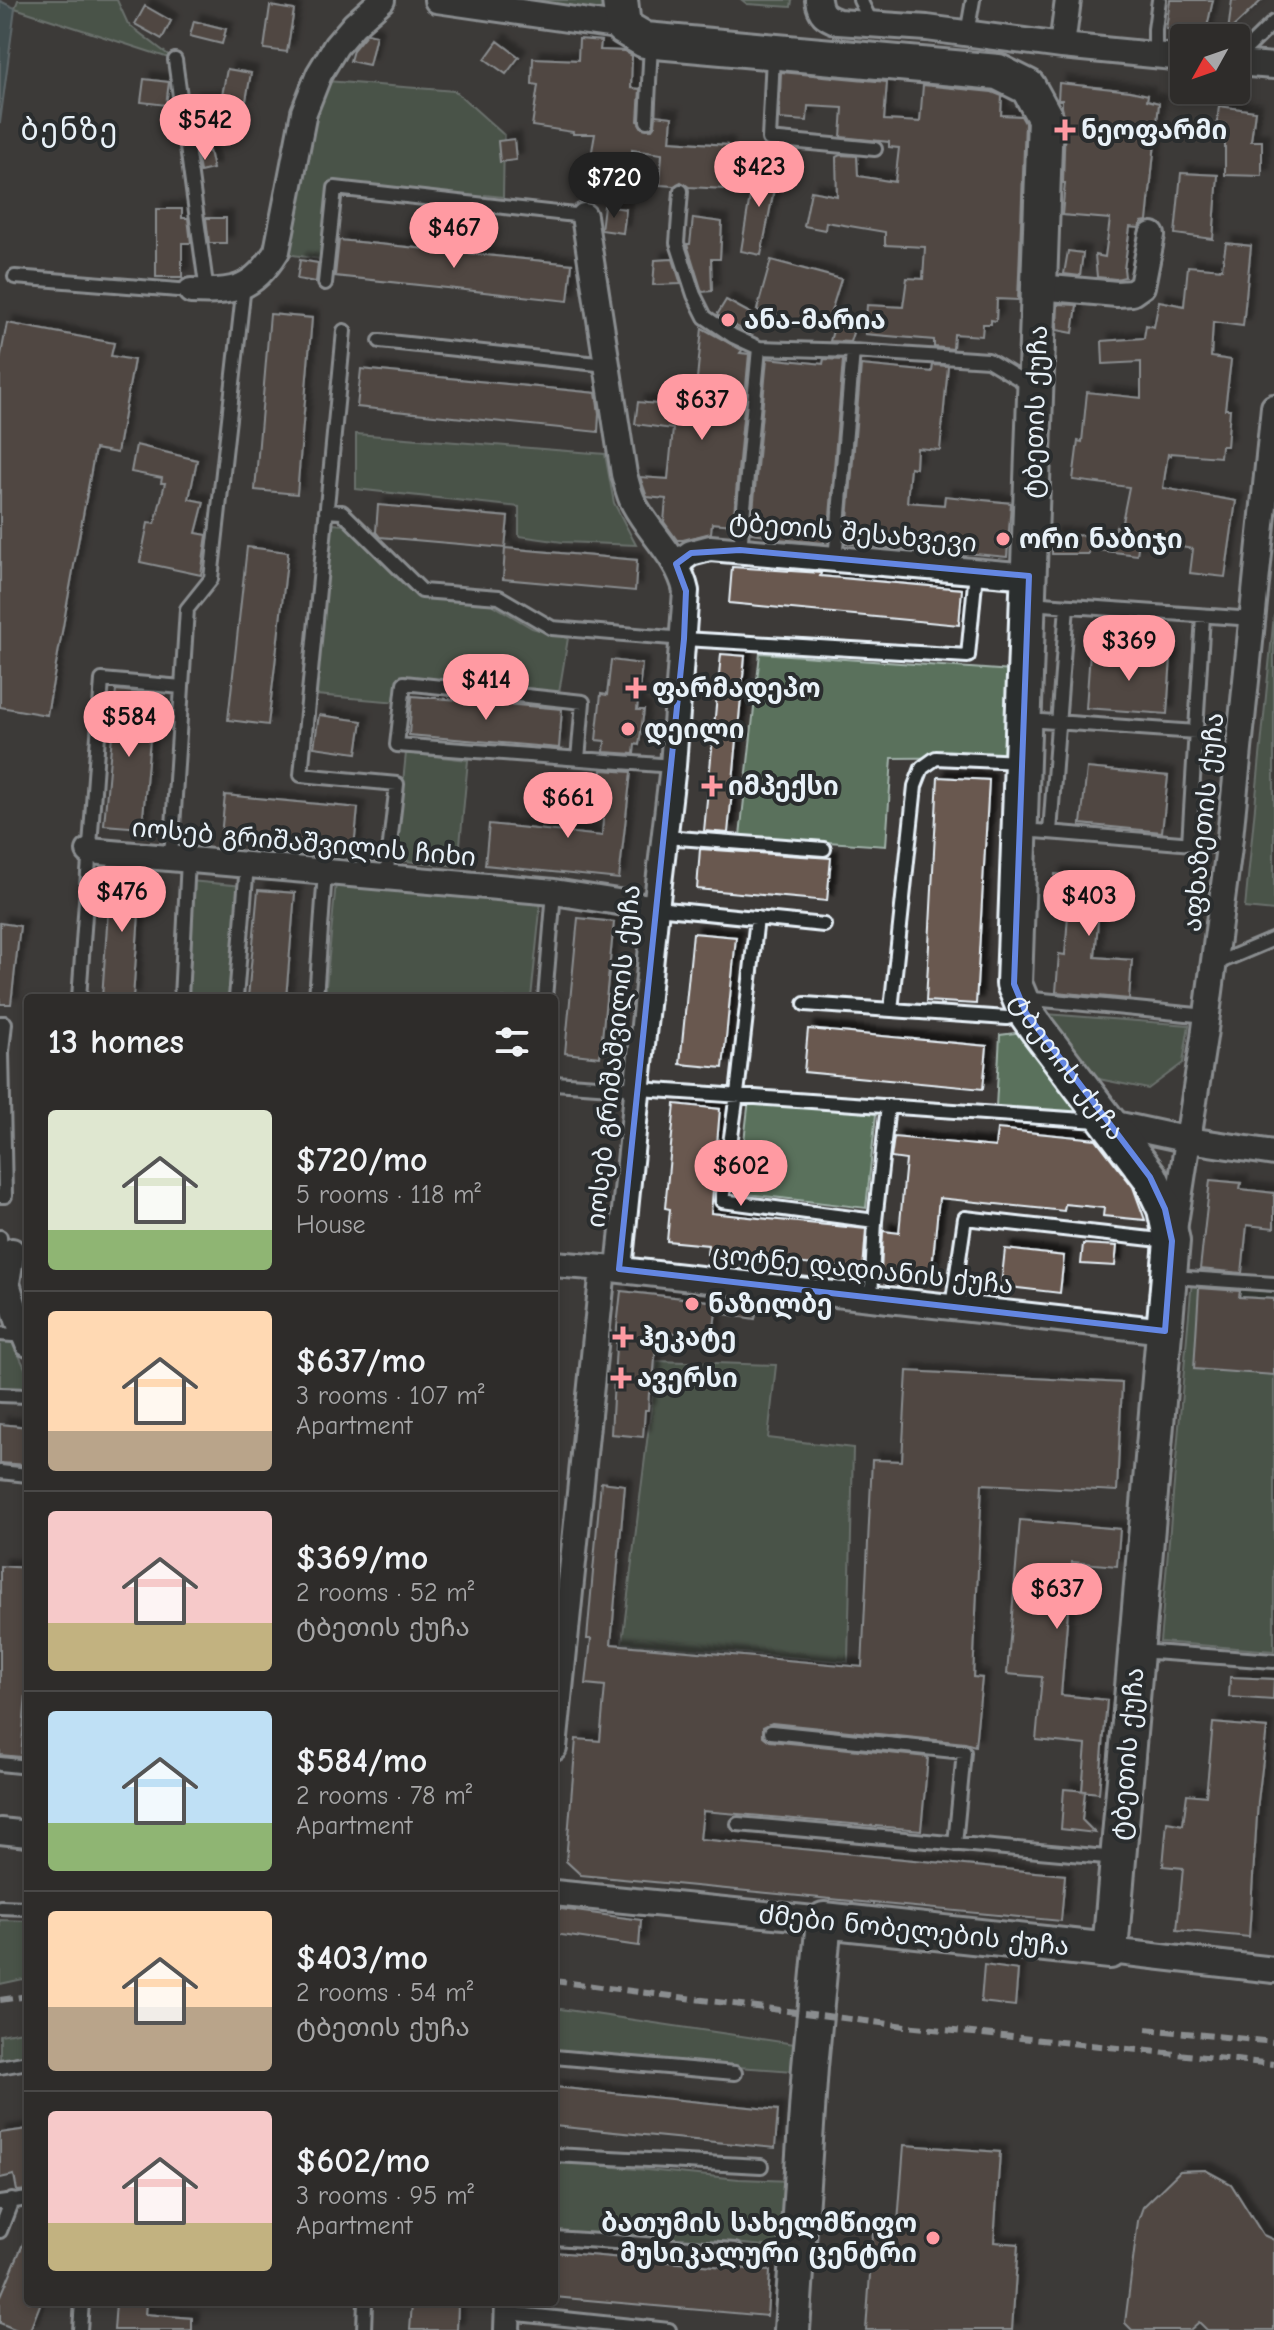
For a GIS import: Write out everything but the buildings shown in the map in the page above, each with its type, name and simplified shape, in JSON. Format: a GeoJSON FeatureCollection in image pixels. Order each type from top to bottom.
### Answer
{"type":"FeatureCollection","features":[{"type":"Feature","properties":{"kind":"street"},"geometry":{"type":"LineString","coordinates":[[199,291],[226,292],[244,285],[268,267],[277,251],[304,112],[319,74],[336,46],[382,0]]}},
{"type":"Feature","properties":{"kind":"street"},"geometry":{"type":"LineString","coordinates":[[437,0],[631,22],[773,52],[928,65],[927,28]]}},
{"type":"Feature","properties":{"kind":"street"},"geometry":{"type":"LineString","coordinates":[[818,0],[819,9],[825,17],[838,22],[927,28],[1170,57]]}},
{"type":"Feature","properties":{"kind":"street"},"geometry":{"type":"LineString","coordinates":[[1062,46],[1068,0]]}},
{"type":"Feature","properties":{"kind":"street"},"geometry":{"type":"LineString","coordinates":[[1250,63],[1274,66]]}},
{"type":"Feature","properties":{"kind":"street","name":"ტბეთის ქუჩა"},"geometry":{"type":"LineString","coordinates":[[928,65],[998,72],[1028,87],[1045,118],[1023,762],[1035,830],[1014,984],[1023,1005],[1106,1122],[1150,1177],[1165,1209],[1172,1241],[1110,1951]]}},
{"type":"Feature","properties":{"kind":"street"},"geometry":{"type":"LineString","coordinates":[[584,216],[624,474],[633,502],[676,564]]}},
{"type":"Feature","properties":{"kind":"street"},"geometry":{"type":"LineString","coordinates":[[1039,287],[1132,293],[1142,286],[1152,235]]}},
{"type":"Feature","properties":{"kind":"street","name":"აფხაზეთის ქუჩა"},"geometry":{"type":"LineString","coordinates":[[1172,1241],[1215,964],[1274,407]]}},
{"type":"Feature","properties":{"kind":"street","name":"ტბეთის შესახვევი"},"geometry":{"type":"LineString","coordinates":[[676,564],[691,553],[710,548],[740,550],[976,572],[1029,590]]}},
{"type":"Feature","properties":{"kind":"street","name":"იოსებ გრიშაშვილის ქუჩა"},"geometry":{"type":"LineString","coordinates":[[558,1714],[611,1269],[638,1087],[673,766],[686,591],[676,564]]}},
{"type":"Feature","properties":{"kind":"street","name":"იოსებ გრიშაშვილის ჩიხი"},"geometry":{"type":"LineString","coordinates":[[89,851],[554,892],[656,908]]}},
{"type":"Feature","properties":{"kind":"street"},"geometry":{"type":"LineString","coordinates":[[1106,1122],[1189,1140],[1274,1153]]}},
{"type":"Feature","properties":{"kind":"street"},"geometry":{"type":"LineString","coordinates":[[8,1245],[7,1283],[24,1334]]}},
{"type":"Feature","properties":{"kind":"street","name":"ცოტნე დადიანის ქუჩა"},"geometry":{"type":"LineString","coordinates":[[558,1264],[1165,1331]]}},
{"type":"Feature","properties":{"kind":"street"},"geometry":{"type":"LineString","coordinates":[[0,1831],[24,1834]]}},
{"type":"Feature","properties":{"kind":"street","name":"ძმები ნობელების ქუჩა"},"geometry":{"type":"LineString","coordinates":[[558,1893],[1274,1970]]}},
{"type":"Feature","properties":{"kind":"street"},"geometry":{"type":"LineString","coordinates":[[792,2330],[811,2054],[824,1920]]}},
{"type":"Feature","properties":{"kind":"lane"},"geometry":{"type":"LineString","coordinates":[[860,0],[872,24]]}},
{"type":"Feature","properties":{"kind":"lane"},"geometry":{"type":"LineString","coordinates":[[967,34],[973,0]]}},
{"type":"Feature","properties":{"kind":"lane"},"geometry":{"type":"LineString","coordinates":[[1155,55],[1159,0]]}},
{"type":"Feature","properties":{"kind":"lane"},"geometry":{"type":"LineString","coordinates":[[631,22],[647,121]]}},
{"type":"Feature","properties":{"kind":"lane"},"geometry":{"type":"LineString","coordinates":[[1250,47],[1274,22]]}},
{"type":"Feature","properties":{"kind":"lane"},"geometry":{"type":"LineString","coordinates":[[773,52],[769,139],[875,149]]}},
{"type":"Feature","properties":{"kind":"lane"},"geometry":{"type":"LineString","coordinates":[[15,277],[199,291],[175,60]]}},
{"type":"Feature","properties":{"kind":"lane"},"geometry":{"type":"LineString","coordinates":[[325,283],[335,188],[584,216]]}},
{"type":"Feature","properties":{"kind":"lane"},"geometry":{"type":"LineString","coordinates":[[681,191],[677,243],[694,295],[705,317],[733,336],[759,348],[988,360],[1036,388]]}},
{"type":"Feature","properties":{"kind":"lane"},"geometry":{"type":"LineString","coordinates":[[181,994],[179,859],[182,687],[187,609],[211,579],[244,285]]}},
{"type":"Feature","properties":{"kind":"lane"},"geometry":{"type":"LineString","coordinates":[[344,331],[301,775],[397,784],[386,878]]}},
{"type":"Feature","properties":{"kind":"lane"},"geometry":{"type":"LineString","coordinates":[[380,341],[607,365]]}},
{"type":"Feature","properties":{"kind":"lane"},"geometry":{"type":"LineString","coordinates":[[740,550],[759,348]]}},
{"type":"Feature","properties":{"kind":"lane"},"geometry":{"type":"LineString","coordinates":[[835,560],[853,351]]}},
{"type":"Feature","properties":{"kind":"lane"},"geometry":{"type":"LineString","coordinates":[[326,511],[342,512],[422,591],[499,597],[552,628],[968,656],[976,572]]}},
{"type":"Feature","properties":{"kind":"lane"},"geometry":{"type":"LineString","coordinates":[[1029,590],[1067,606],[1253,619]]}},
{"type":"Feature","properties":{"kind":"lane"},"geometry":{"type":"LineString","coordinates":[[1067,606],[1058,723],[1035,830],[1229,847]]}},
{"type":"Feature","properties":{"kind":"lane"},"geometry":{"type":"LineString","coordinates":[[1189,843],[1203,616]]}},
{"type":"Feature","properties":{"kind":"lane"},"geometry":{"type":"LineString","coordinates":[[79,994],[102,680],[182,687]]}},
{"type":"Feature","properties":{"kind":"lane"},"geometry":{"type":"LineString","coordinates":[[578,759],[583,702],[404,683],[397,745],[578,759],[673,766]]}},
{"type":"Feature","properties":{"kind":"lane"},"geometry":{"type":"LineString","coordinates":[[1024,720],[1196,732]]}},
{"type":"Feature","properties":{"kind":"lane"},"geometry":{"type":"LineString","coordinates":[[891,1010],[915,786],[922,768],[936,758],[1023,762]]}},
{"type":"Feature","properties":{"kind":"lane"},"geometry":{"type":"LineString","coordinates":[[665,837],[824,849]]}},
{"type":"Feature","properties":{"kind":"lane"},"geometry":{"type":"LineString","coordinates":[[236,994],[247,865]]}},
{"type":"Feature","properties":{"kind":"lane"},"geometry":{"type":"LineString","coordinates":[[316,994],[325,872]]}},
{"type":"Feature","properties":{"kind":"lane"},"geometry":{"type":"LineString","coordinates":[[545,994],[554,892]]}},
{"type":"Feature","properties":{"kind":"lane"},"geometry":{"type":"LineString","coordinates":[[656,908],[824,925]]}},
{"type":"Feature","properties":{"kind":"lane"},"geometry":{"type":"LineString","coordinates":[[757,918],[722,1201],[875,1221]]}},
{"type":"Feature","properties":{"kind":"lane"},"geometry":{"type":"LineString","coordinates":[[1215,964],[1274,939]]}},
{"type":"Feature","properties":{"kind":"lane"},"geometry":{"type":"LineString","coordinates":[[805,1004],[1007,1018],[1023,1005],[1207,1016]]}},
{"type":"Feature","properties":{"kind":"lane"},"geometry":{"type":"LineString","coordinates":[[0,1023],[5,1023],[1,1052],[5,1196],[0,1196]]}},
{"type":"Feature","properties":{"kind":"lane"},"geometry":{"type":"LineString","coordinates":[[558,1083],[1106,1122]]}},
{"type":"Feature","properties":{"kind":"lane"},"geometry":{"type":"LineString","coordinates":[[871,1298],[875,1221],[888,1106]]}},
{"type":"Feature","properties":{"kind":"lane"},"geometry":{"type":"LineString","coordinates":[[952,1307],[965,1218],[1172,1241]]}},
{"type":"Feature","properties":{"kind":"lane"},"geometry":{"type":"LineString","coordinates":[[1169,1277],[1274,1284]]}},
{"type":"Feature","properties":{"kind":"lane"},"geometry":{"type":"LineString","coordinates":[[0,1334],[24,1340]]}},
{"type":"Feature","properties":{"kind":"lane"},"geometry":{"type":"LineString","coordinates":[[0,1395],[24,1396]]}},
{"type":"Feature","properties":{"kind":"lane"},"geometry":{"type":"LineString","coordinates":[[0,1472],[24,1475]]}},
{"type":"Feature","properties":{"kind":"lane"},"geometry":{"type":"LineString","coordinates":[[1136,1651],[1274,1661]]}},
{"type":"Feature","properties":{"kind":"lane"},"geometry":{"type":"LineString","coordinates":[[771,1732],[964,1752],[955,1844]]}},
{"type":"Feature","properties":{"kind":"lane"},"geometry":{"type":"LineString","coordinates":[[0,1764],[24,1767]]}},
{"type":"Feature","properties":{"kind":"lane"},"geometry":{"type":"LineString","coordinates":[[738,1824],[1118,1858]]}},
{"type":"Feature","properties":{"kind":"lane"},"geometry":{"type":"LineString","coordinates":[[0,1907],[24,1908]]}},
{"type":"Feature","properties":{"kind":"lane"},"geometry":{"type":"LineString","coordinates":[[558,2057],[735,2073]]}},
{"type":"Feature","properties":{"kind":"lane"},"geometry":{"type":"LineString","coordinates":[[0,2067],[24,2063]]}},
{"type":"Feature","properties":{"kind":"lane"},"geometry":{"type":"LineString","coordinates":[[558,2155],[761,2166]]}},
{"type":"Feature","properties":{"kind":"lane"},"geometry":{"type":"LineString","coordinates":[[0,2231],[6,2202]]}},
{"type":"Feature","properties":{"kind":"lane"},"geometry":{"type":"LineString","coordinates":[[558,2238],[735,2250]]}},
{"type":"Feature","properties":{"kind":"lane"},"geometry":{"type":"LineString","coordinates":[[80,2330],[82,2306]]}},
{"type":"Feature","properties":{"kind":"lane"},"geometry":{"type":"LineString","coordinates":[[364,2330],[365,2306]]}},
{"type":"Feature","properties":{"kind":"lane"},"geometry":{"type":"LineString","coordinates":[[507,2315],[669,2330]]}},
{"type":"Feature","properties":{"kind":"highlighted area"},"geometry":{"type":"Polygon","coordinates":[[[740,550],[1029,576],[1014,984],[1026,1013],[1150,1177],[1165,1209],[1172,1241],[1165,1331],[619,1269],[684,639],[686,591],[676,564],[691,553],[740,550]]]}},
{"type":"Feature","properties":{"kind":"green space"},"geometry":{"type":"Polygon","coordinates":[[[18,0],[117,0],[128,24],[175,60],[15,8],[18,0]]]}},
{"type":"Feature","properties":{"kind":"green space"},"geometry":{"type":"Polygon","coordinates":[[[531,0],[603,0],[602,12],[531,0]]]}},
{"type":"Feature","properties":{"kind":"green space"},"geometry":{"type":"Polygon","coordinates":[[[742,0],[792,0],[791,7],[747,4],[742,0]]]}},
{"type":"Feature","properties":{"kind":"green space"},"geometry":{"type":"Polygon","coordinates":[[[326,81],[455,91],[504,135],[503,197],[485,195],[484,201],[330,181],[320,259],[286,254],[313,116],[326,81]]]}},
{"type":"Feature","properties":{"kind":"green space"},"geometry":{"type":"Polygon","coordinates":[[[356,434],[605,454],[614,503],[636,545],[562,542],[519,536],[519,507],[356,489],[356,434]]]}},
{"type":"Feature","properties":{"kind":"green space"},"geometry":{"type":"Polygon","coordinates":[[[332,524],[346,525],[417,596],[485,600],[532,628],[568,638],[559,693],[401,676],[398,702],[316,695],[332,524]]]}},
{"type":"Feature","properties":{"kind":"green space"},"geometry":{"type":"Polygon","coordinates":[[[1274,615],[1274,911],[1245,908],[1274,615]]]}},
{"type":"Feature","properties":{"kind":"green space"},"geometry":{"type":"Polygon","coordinates":[[[760,653],[1012,671],[1013,757],[892,758],[886,846],[740,836],[760,653]]]}},
{"type":"Feature","properties":{"kind":"green space"},"geometry":{"type":"Polygon","coordinates":[[[406,753],[468,760],[458,866],[395,860],[406,753]]]}},
{"type":"Feature","properties":{"kind":"green space"},"geometry":{"type":"Polygon","coordinates":[[[190,881],[243,886],[234,994],[184,994],[190,881]]]}},
{"type":"Feature","properties":{"kind":"green space"},"geometry":{"type":"Polygon","coordinates":[[[336,882],[541,901],[531,994],[325,994],[336,882]]]}},
{"type":"Feature","properties":{"kind":"green space"},"geometry":{"type":"Polygon","coordinates":[[[1046,1014],[1189,1025],[1183,1063],[1148,1089],[1089,1077],[1046,1014]]]}},
{"type":"Feature","properties":{"kind":"green space"},"geometry":{"type":"Polygon","coordinates":[[[1023,1032],[1083,1113],[996,1107],[1000,1035],[1023,1032]]]}},
{"type":"Feature","properties":{"kind":"green space"},"geometry":{"type":"Polygon","coordinates":[[[749,1099],[876,1114],[866,1208],[738,1193],[749,1099]]]}},
{"type":"Feature","properties":{"kind":"green space"},"geometry":{"type":"Polygon","coordinates":[[[1192,1280],[1274,1289],[1274,1651],[1160,1642],[1192,1280]]]}},
{"type":"Feature","properties":{"kind":"green space"},"geometry":{"type":"Polygon","coordinates":[[[0,1341],[12,1341],[24,1366],[24,1393],[0,1392],[0,1341]]]}},
{"type":"Feature","properties":{"kind":"green space"},"geometry":{"type":"Polygon","coordinates":[[[657,1361],[776,1365],[768,1438],[853,1448],[848,1662],[622,1643],[657,1361]]]}},
{"type":"Feature","properties":{"kind":"green space"},"geometry":{"type":"Polygon","coordinates":[[[0,1920],[24,1921],[24,1979],[0,1984],[0,1920]]]}},
{"type":"Feature","properties":{"kind":"green space"},"geometry":{"type":"Polygon","coordinates":[[[558,2009],[795,2044],[794,2071],[558,2054],[558,2009]]]}},
{"type":"Feature","properties":{"kind":"green space"},"geometry":{"type":"Polygon","coordinates":[[[24,2031],[24,2057],[0,2060],[0,2035],[24,2031]]]}},
{"type":"Feature","properties":{"kind":"green space"},"geometry":{"type":"Polygon","coordinates":[[[558,2161],[791,2181],[788,2248],[558,2233],[558,2161]]]}},
{"type":"Feature","properties":{"kind":"water"},"geometry":{"type":"Polygon","coordinates":[[[0,1],[15,8],[0,123],[0,1]]]}},
{"type":"Feature","properties":{"kind":"railway"},"geometry":{"type":"LineString","coordinates":[[558,1982],[905,2026],[1274,2064]]}},
{"type":"Feature","properties":{"kind":"railway"},"geometry":{"type":"LineString","coordinates":[[0,2000],[24,1997]]}},
{"type":"Feature","properties":{"kind":"railway"},"geometry":{"type":"LineString","coordinates":[[1146,2029],[1274,2042]]}},
{"type":"Feature","properties":{"kind":"place","name":"ნეოფარმი"},"geometry":{"type":"Point","coordinates":[1065,130]}},
{"type":"Feature","properties":{"kind":"place","name":"ანა-მარია"},"geometry":{"type":"Point","coordinates":[728,320]}},
{"type":"Feature","properties":{"kind":"place","name":"ორი ნაბიჯი"},"geometry":{"type":"Point","coordinates":[1003,539]}},
{"type":"Feature","properties":{"kind":"place","name":"ფარმადეპო"},"geometry":{"type":"Point","coordinates":[636,688]}},
{"type":"Feature","properties":{"kind":"place","name":"დეილი"},"geometry":{"type":"Point","coordinates":[628,729]}},
{"type":"Feature","properties":{"kind":"place","name":"იმპექსი"},"geometry":{"type":"Point","coordinates":[712,786]}},
{"type":"Feature","properties":{"kind":"place","name":"ნაზილბე"},"geometry":{"type":"Point","coordinates":[692,1304]}},
{"type":"Feature","properties":{"kind":"place","name":"ჰეკატე"},"geometry":{"type":"Point","coordinates":[623,1337]}},
{"type":"Feature","properties":{"kind":"place","name":"ავერსი"},"geometry":{"type":"Point","coordinates":[621,1378]}},
{"type":"Feature","properties":{"kind":"place","name":"ბათუმის სახელმწიფო მუსიკალური ცენტრი"},"geometry":{"type":"Point","coordinates":[933,2238]}},
{"type":"Feature","properties":{"kind":"district","name":"ბენზე"},"geometry":{"type":"Point","coordinates":[70,130]}}]}
